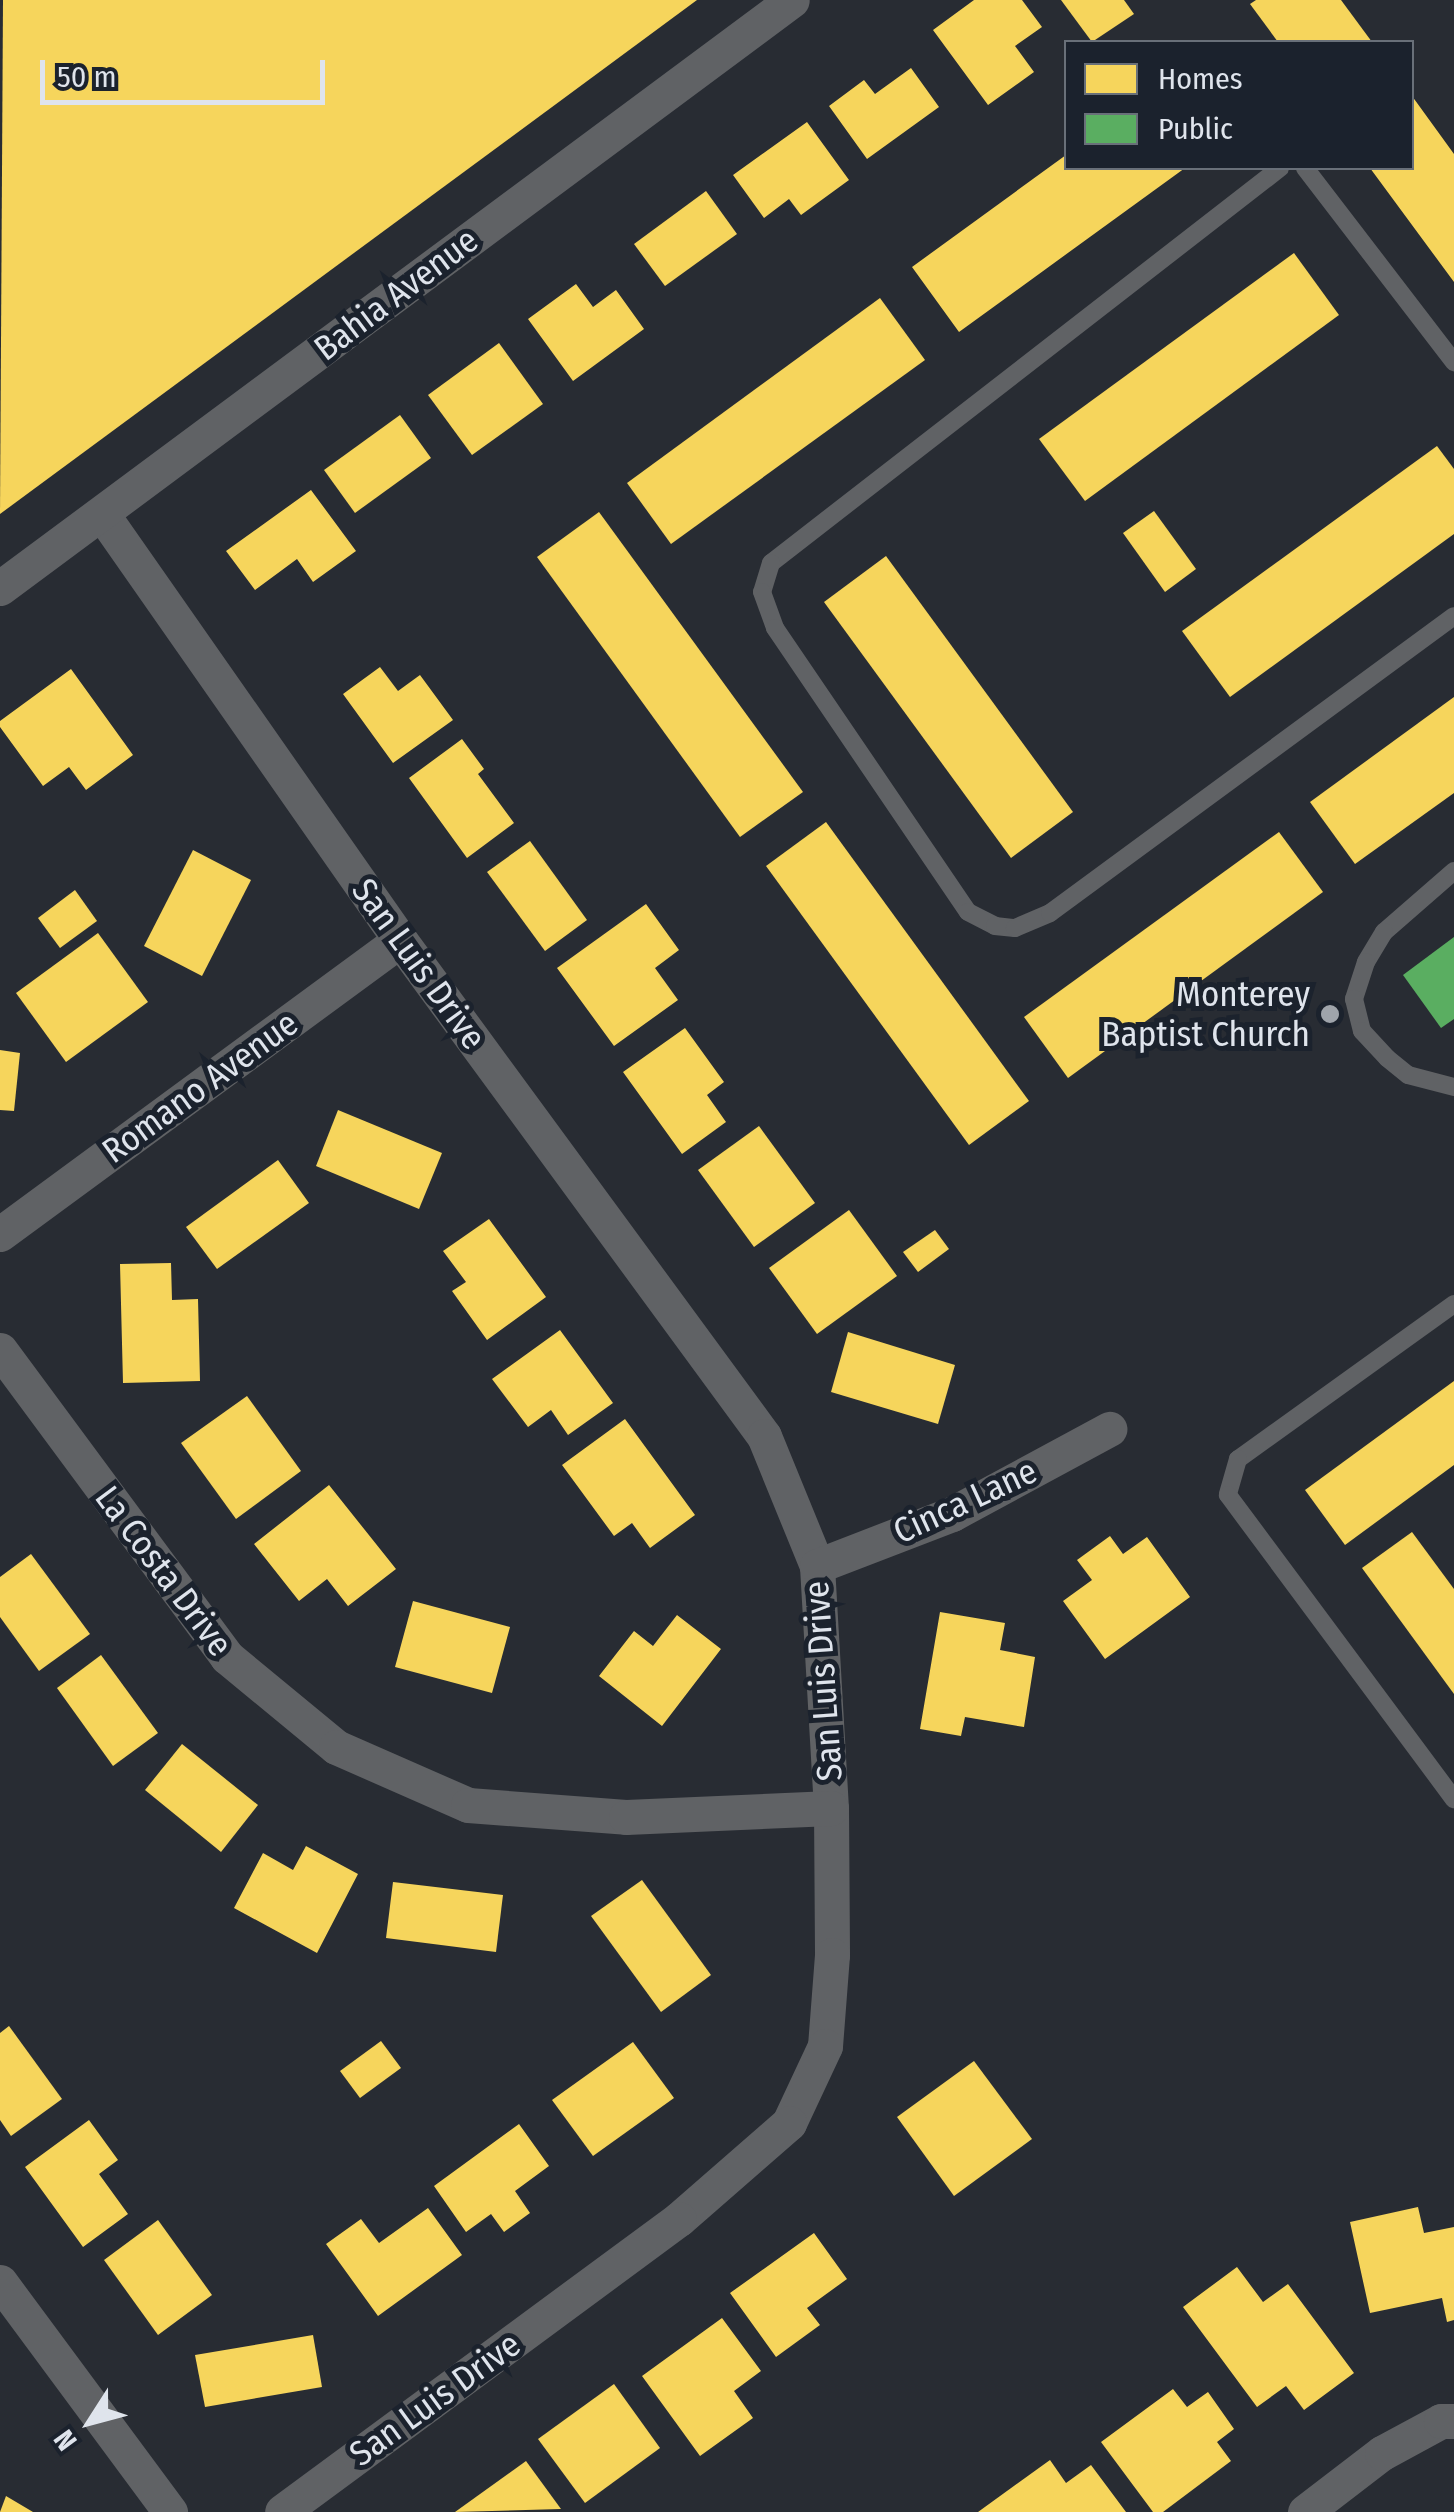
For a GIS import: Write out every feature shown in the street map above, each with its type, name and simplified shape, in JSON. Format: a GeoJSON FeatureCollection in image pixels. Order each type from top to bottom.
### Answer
{"type":"FeatureCollection","features":[{"type":"Feature","properties":{"kind":"street","name":"Bahia Avenue"},"geometry":{"type":"LineString","coordinates":[[0,588],[792,0]]}},
{"type":"Feature","properties":{"kind":"street","name":"San Luis Drive"},"geometry":{"type":"LineString","coordinates":[[102,514],[400,940],[764,1436],[817,1566],[831,1808],[832,1954],[825,2046],[790,2123],[679,2219],[282,2512]]}},
{"type":"Feature","properties":{"kind":"street","name":"Romano Avenue"},"geometry":{"type":"LineString","coordinates":[[0,1234],[400,940]]}},
{"type":"Feature","properties":{"kind":"street","name":"La Costa Drive"},"geometry":{"type":"LineString","coordinates":[[0,1350],[226,1657],[336,1746],[468,1806],[626,1817],[831,1808]]}},
{"type":"Feature","properties":{"kind":"street","name":"Cinca Lane"},"geometry":{"type":"LineString","coordinates":[[817,1566],[952,1514],[1109,1429]]}},
{"type":"Feature","properties":{"kind":"street"},"geometry":{"type":"LineString","coordinates":[[0,2282],[170,2512]]}},
{"type":"Feature","properties":{"kind":"street"},"geometry":{"type":"LineString","coordinates":[[1306,2512],[1382,2453],[1442,2421],[1454,2421]]}},
{"type":"Feature","properties":{"kind":"lane"},"geometry":{"type":"LineString","coordinates":[[1277,170],[771,563],[762,592],[775,628],[968,912],[995,926],[1016,928],[1050,913],[1454,616]]}},
{"type":"Feature","properties":{"kind":"lane"},"geometry":{"type":"LineString","coordinates":[[1307,170],[1448,340],[1454,362]]}},
{"type":"Feature","properties":{"kind":"lane"},"geometry":{"type":"LineString","coordinates":[[1454,871],[1384,932],[1366,962],[1354,998],[1362,1031],[1386,1058],[1408,1075],[1454,1087]]}},
{"type":"Feature","properties":{"kind":"lane"},"geometry":{"type":"LineString","coordinates":[[1454,1304],[1238,1459],[1228,1495],[1454,1799]]}},
{"type":"Feature","properties":{"kind":"building: Homes"},"geometry":{"type":"Polygon","coordinates":[[[3,0],[697,0],[0,514],[3,0]]]}},
{"type":"Feature","properties":{"kind":"building: Homes"},"geometry":{"type":"Polygon","coordinates":[[[974,0],[1022,0],[1042,27],[1015,46],[1034,72],[988,105],[933,30],[974,0]]]}},
{"type":"Feature","properties":{"kind":"building: Homes"},"geometry":{"type":"Polygon","coordinates":[[[1061,0],[1124,0],[1134,14],[1091,40],[1061,0]]]}},
{"type":"Feature","properties":{"kind":"building: Homes"},"geometry":{"type":"Polygon","coordinates":[[[1256,0],[1341,0],[1371,40],[1277,40],[1250,4],[1256,0]]]}},
{"type":"Feature","properties":{"kind":"building: Homes"},"geometry":{"type":"Polygon","coordinates":[[[911,68],[939,107],[867,159],[829,106],[864,80],[875,94],[911,68]]]}},
{"type":"Feature","properties":{"kind":"building: Homes"},"geometry":{"type":"Polygon","coordinates":[[[1414,99],[1454,154],[1454,282],[1371,170],[1414,170],[1414,99]]]}},
{"type":"Feature","properties":{"kind":"building: Homes"},"geometry":{"type":"Polygon","coordinates":[[[807,122],[849,180],[801,215],[789,199],[764,218],[733,175],[807,122]]]}},
{"type":"Feature","properties":{"kind":"building: Homes"},"geometry":{"type":"Polygon","coordinates":[[[1064,156],[1064,170],[1182,170],[959,332],[912,267],[1064,156]]]}},
{"type":"Feature","properties":{"kind":"building: Homes"},"geometry":{"type":"Polygon","coordinates":[[[706,191],[737,234],[665,286],[634,244],[706,191]]]}},
{"type":"Feature","properties":{"kind":"building: Homes"},"geometry":{"type":"Polygon","coordinates":[[[1294,253],[1339,315],[1085,501],[1039,439],[1294,253]]]}},
{"type":"Feature","properties":{"kind":"building: Homes"},"geometry":{"type":"Polygon","coordinates":[[[576,284],[593,307],[616,290],[644,329],[573,381],[528,319],[576,284]]]}},
{"type":"Feature","properties":{"kind":"building: Homes"},"geometry":{"type":"Polygon","coordinates":[[[880,298],[925,360],[671,544],[627,483],[880,298]]]}},
{"type":"Feature","properties":{"kind":"building: Homes"},"geometry":{"type":"Polygon","coordinates":[[[499,343],[543,404],[472,455],[428,395],[499,343]]]}},
{"type":"Feature","properties":{"kind":"building: Homes"},"geometry":{"type":"Polygon","coordinates":[[[400,415],[431,458],[355,513],[324,470],[400,415]]]}},
{"type":"Feature","properties":{"kind":"building: Homes"},"geometry":{"type":"Polygon","coordinates":[[[1437,446],[1454,469],[1454,534],[1230,697],[1182,631],[1437,446]]]}},
{"type":"Feature","properties":{"kind":"building: Homes"},"geometry":{"type":"Polygon","coordinates":[[[311,490],[356,551],[313,582],[297,559],[255,590],[226,551],[311,490]]]}},
{"type":"Feature","properties":{"kind":"building: Homes"},"geometry":{"type":"Polygon","coordinates":[[[1154,511],[1196,569],[1165,592],[1123,533],[1154,511]]]}},
{"type":"Feature","properties":{"kind":"building: Homes"},"geometry":{"type":"Polygon","coordinates":[[[599,512],[803,792],[740,837],[537,557],[599,512]]]}},
{"type":"Feature","properties":{"kind":"building: Homes"},"geometry":{"type":"Polygon","coordinates":[[[886,556],[1073,812],[1011,858],[824,602],[886,556]]]}},
{"type":"Feature","properties":{"kind":"building: Homes"},"geometry":{"type":"Polygon","coordinates":[[[380,667],[398,691],[420,675],[453,720],[393,763],[343,694],[380,667]]]}},
{"type":"Feature","properties":{"kind":"building: Homes"},"geometry":{"type":"Polygon","coordinates":[[[71,669],[133,755],[86,790],[69,767],[43,786],[0,727],[0,721],[71,669]]]}},
{"type":"Feature","properties":{"kind":"building: Homes"},"geometry":{"type":"Polygon","coordinates":[[[1454,697],[1454,793],[1355,864],[1310,802],[1454,697]]]}},
{"type":"Feature","properties":{"kind":"building: Homes"},"geometry":{"type":"Polygon","coordinates":[[[462,739],[484,769],[478,774],[514,823],[467,858],[409,778],[462,739]]]}},
{"type":"Feature","properties":{"kind":"building: Homes"},"geometry":{"type":"Polygon","coordinates":[[[826,822],[1029,1101],[969,1145],[766,866],[826,822]]]}},
{"type":"Feature","properties":{"kind":"building: Homes"},"geometry":{"type":"Polygon","coordinates":[[[1279,832],[1323,892],[1068,1078],[1024,1017],[1279,832]]]}},
{"type":"Feature","properties":{"kind":"building: Homes"},"geometry":{"type":"Polygon","coordinates":[[[530,841],[587,920],[545,951],[487,872],[530,841]]]}},
{"type":"Feature","properties":{"kind":"building: Homes"},"geometry":{"type":"Polygon","coordinates":[[[193,850],[251,880],[202,976],[144,946],[193,850]]]}},
{"type":"Feature","properties":{"kind":"building: Homes"},"geometry":{"type":"Polygon","coordinates":[[[75,890],[97,921],[60,948],[38,918],[75,890]]]}},
{"type":"Feature","properties":{"kind":"building: Homes"},"geometry":{"type":"Polygon","coordinates":[[[646,904],[679,950],[655,968],[678,1000],[614,1046],[557,968],[646,904]]]}},
{"type":"Feature","properties":{"kind":"building: Homes"},"geometry":{"type":"Polygon","coordinates":[[[98,933],[148,1002],[66,1062],[16,993],[98,933]]]}},
{"type":"Feature","properties":{"kind":"building: Homes"},"geometry":{"type":"Polygon","coordinates":[[[685,1028],[724,1082],[707,1095],[726,1122],[682,1154],[623,1072],[685,1028]]]}},
{"type":"Feature","properties":{"kind":"building: Homes"},"geometry":{"type":"Polygon","coordinates":[[[0,1050],[20,1053],[14,1111],[0,1110],[0,1050]]]}},
{"type":"Feature","properties":{"kind":"building: Homes"},"geometry":{"type":"Polygon","coordinates":[[[338,1110],[442,1153],[419,1209],[316,1166],[338,1110]]]}},
{"type":"Feature","properties":{"kind":"building: Homes"},"geometry":{"type":"Polygon","coordinates":[[[759,1126],[815,1203],[754,1247],[698,1170],[759,1126]]]}},
{"type":"Feature","properties":{"kind":"building: Homes"},"geometry":{"type":"Polygon","coordinates":[[[278,1160],[309,1203],[217,1269],[186,1227],[278,1160]]]}},
{"type":"Feature","properties":{"kind":"building: Homes"},"geometry":{"type":"Polygon","coordinates":[[[849,1210],[897,1276],[817,1334],[769,1268],[849,1210]]]}},
{"type":"Feature","properties":{"kind":"building: Homes"},"geometry":{"type":"Polygon","coordinates":[[[489,1219],[546,1297],[487,1340],[452,1291],[466,1282],[443,1251],[489,1219]]]}},
{"type":"Feature","properties":{"kind":"building: Homes"},"geometry":{"type":"Polygon","coordinates":[[[935,1230],[949,1249],[918,1272],[903,1252],[935,1230]]]}},
{"type":"Feature","properties":{"kind":"building: Homes"},"geometry":{"type":"Polygon","coordinates":[[[171,1263],[172,1300],[198,1299],[200,1381],[123,1383],[120,1264],[171,1263]]]}},
{"type":"Feature","properties":{"kind":"building: Homes"},"geometry":{"type":"Polygon","coordinates":[[[560,1330],[613,1403],[568,1435],[551,1410],[528,1427],[492,1379],[560,1330]]]}},
{"type":"Feature","properties":{"kind":"building: Homes"},"geometry":{"type":"Polygon","coordinates":[[[848,1332],[955,1365],[938,1424],[831,1392],[848,1332]]]}},
{"type":"Feature","properties":{"kind":"building: Homes"},"geometry":{"type":"Polygon","coordinates":[[[1454,1381],[1454,1465],[1345,1545],[1305,1490],[1454,1381]]]}},
{"type":"Feature","properties":{"kind":"building: Homes"},"geometry":{"type":"Polygon","coordinates":[[[247,1396],[301,1471],[236,1519],[181,1443],[247,1396]]]}},
{"type":"Feature","properties":{"kind":"building: Homes"},"geometry":{"type":"Polygon","coordinates":[[[625,1419],[695,1515],[650,1548],[632,1523],[614,1536],[562,1465],[625,1419]]]}},
{"type":"Feature","properties":{"kind":"building: Homes"},"geometry":{"type":"Polygon","coordinates":[[[329,1485],[396,1569],[348,1606],[327,1579],[299,1601],[254,1544],[329,1485]]]}},
{"type":"Feature","properties":{"kind":"building: Homes"},"geometry":{"type":"Polygon","coordinates":[[[1412,1532],[1454,1589],[1454,1694],[1362,1568],[1412,1532]]]}},
{"type":"Feature","properties":{"kind":"building: Homes"},"geometry":{"type":"Polygon","coordinates":[[[1110,1536],[1123,1554],[1147,1537],[1190,1597],[1105,1659],[1063,1601],[1092,1580],[1077,1560],[1110,1536]]]}},
{"type":"Feature","properties":{"kind":"building: Homes"},"geometry":{"type":"Polygon","coordinates":[[[31,1554],[90,1634],[39,1671],[0,1617],[0,1577],[31,1554]]]}},
{"type":"Feature","properties":{"kind":"building: Homes"},"geometry":{"type":"Polygon","coordinates":[[[413,1601],[510,1627],[492,1693],[395,1667],[413,1601]]]}},
{"type":"Feature","properties":{"kind":"building: Homes"},"geometry":{"type":"Polygon","coordinates":[[[940,1612],[1005,1623],[1000,1650],[1035,1657],[1024,1727],[965,1717],[961,1736],[920,1729],[940,1612]]]}},
{"type":"Feature","properties":{"kind":"building: Homes"},"geometry":{"type":"Polygon","coordinates":[[[677,1615],[721,1649],[662,1726],[599,1676],[634,1631],[653,1646],[677,1615]]]}},
{"type":"Feature","properties":{"kind":"building: Homes"},"geometry":{"type":"Polygon","coordinates":[[[101,1655],[158,1733],[113,1766],[57,1688],[101,1655]]]}},
{"type":"Feature","properties":{"kind":"building: Homes"},"geometry":{"type":"Polygon","coordinates":[[[182,1744],[258,1805],[221,1852],[145,1790],[182,1744]]]}},
{"type":"Feature","properties":{"kind":"building: Homes"},"geometry":{"type":"Polygon","coordinates":[[[306,1846],[358,1874],[317,1953],[234,1908],[263,1853],[293,1870],[306,1846]]]}},
{"type":"Feature","properties":{"kind":"building: Homes"},"geometry":{"type":"Polygon","coordinates":[[[642,1880],[711,1975],[661,2012],[591,1916],[642,1880]]]}},
{"type":"Feature","properties":{"kind":"building: Homes"},"geometry":{"type":"Polygon","coordinates":[[[393,1882],[503,1895],[496,1952],[386,1938],[393,1882]]]}},
{"type":"Feature","properties":{"kind":"building: Homes"},"geometry":{"type":"Polygon","coordinates":[[[9,2026],[62,2099],[11,2136],[0,2120],[0,2033],[9,2026]]]}},
{"type":"Feature","properties":{"kind":"building: Homes"},"geometry":{"type":"Polygon","coordinates":[[[381,2041],[401,2068],[360,2098],[340,2071],[381,2041]]]}},
{"type":"Feature","properties":{"kind":"building: Homes"},"geometry":{"type":"Polygon","coordinates":[[[633,2042],[674,2098],[593,2156],[552,2100],[633,2042]]]}},
{"type":"Feature","properties":{"kind":"building: Homes"},"geometry":{"type":"Polygon","coordinates":[[[974,2061],[1032,2139],[954,2196],[897,2117],[974,2061]]]}},
{"type":"Feature","properties":{"kind":"building: Homes"},"geometry":{"type":"Polygon","coordinates":[[[89,2120],[118,2160],[99,2174],[128,2214],[83,2247],[25,2167],[89,2120]]]}},
{"type":"Feature","properties":{"kind":"building: Homes"},"geometry":{"type":"Polygon","coordinates":[[[519,2124],[549,2166],[515,2191],[530,2213],[504,2232],[491,2214],[466,2232],[434,2186],[519,2124]]]}},
{"type":"Feature","properties":{"kind":"building: Homes"},"geometry":{"type":"Polygon","coordinates":[[[1418,2207],[1424,2233],[1454,2227],[1454,2320],[1447,2322],[1442,2298],[1370,2313],[1350,2222],[1418,2207]]]}},
{"type":"Feature","properties":{"kind":"building: Homes"},"geometry":{"type":"Polygon","coordinates":[[[428,2208],[462,2255],[378,2316],[326,2244],[361,2219],[379,2243],[428,2208]]]}},
{"type":"Feature","properties":{"kind":"building: Homes"},"geometry":{"type":"Polygon","coordinates":[[[158,2220],[212,2295],[158,2335],[104,2260],[158,2220]]]}},
{"type":"Feature","properties":{"kind":"building: Homes"},"geometry":{"type":"Polygon","coordinates":[[[814,2233],[847,2279],[807,2308],[820,2325],[776,2357],[730,2293],[814,2233]]]}},
{"type":"Feature","properties":{"kind":"building: Homes"},"geometry":{"type":"Polygon","coordinates":[[[1237,2267],[1263,2302],[1288,2284],[1354,2373],[1304,2410],[1286,2386],[1257,2407],[1183,2307],[1237,2267]]]}},
{"type":"Feature","properties":{"kind":"building: Homes"},"geometry":{"type":"Polygon","coordinates":[[[722,2318],[761,2371],[734,2391],[753,2418],[700,2456],[642,2376],[722,2318]]]}},
{"type":"Feature","properties":{"kind":"building: Homes"},"geometry":{"type":"Polygon","coordinates":[[[313,2335],[322,2387],[205,2407],[195,2355],[313,2335]]]}},
{"type":"Feature","properties":{"kind":"building: Homes"},"geometry":{"type":"Polygon","coordinates":[[[614,2384],[660,2448],[585,2503],[538,2439],[614,2384]]]}},
{"type":"Feature","properties":{"kind":"building: Homes"},"geometry":{"type":"Polygon","coordinates":[[[1173,2389],[1187,2407],[1208,2392],[1234,2429],[1217,2442],[1231,2461],[1163,2512],[1153,2512],[1101,2442],[1173,2389]]]}},
{"type":"Feature","properties":{"kind":"building: Homes"},"geometry":{"type":"Polygon","coordinates":[[[1050,2460],[1066,2483],[1091,2465],[1126,2512],[978,2512],[1050,2460]]]}},
{"type":"Feature","properties":{"kind":"building: Homes"},"geometry":{"type":"Polygon","coordinates":[[[526,2461],[561,2509],[455,2512],[526,2461]]]}},
{"type":"Feature","properties":{"kind":"building: Homes"},"geometry":{"type":"Polygon","coordinates":[[[6,2496],[33,2512],[0,2512],[6,2496]]]}},
{"type":"Feature","properties":{"kind":"building: Public"},"geometry":{"type":"Polygon","coordinates":[[[1454,937],[1454,1019],[1441,1028],[1403,975],[1454,937]]]}},
{"type":"Feature","properties":{"kind":"place","name":"Monterey Baptist Church"},"geometry":{"type":"Point","coordinates":[1330,1014]}}]}
